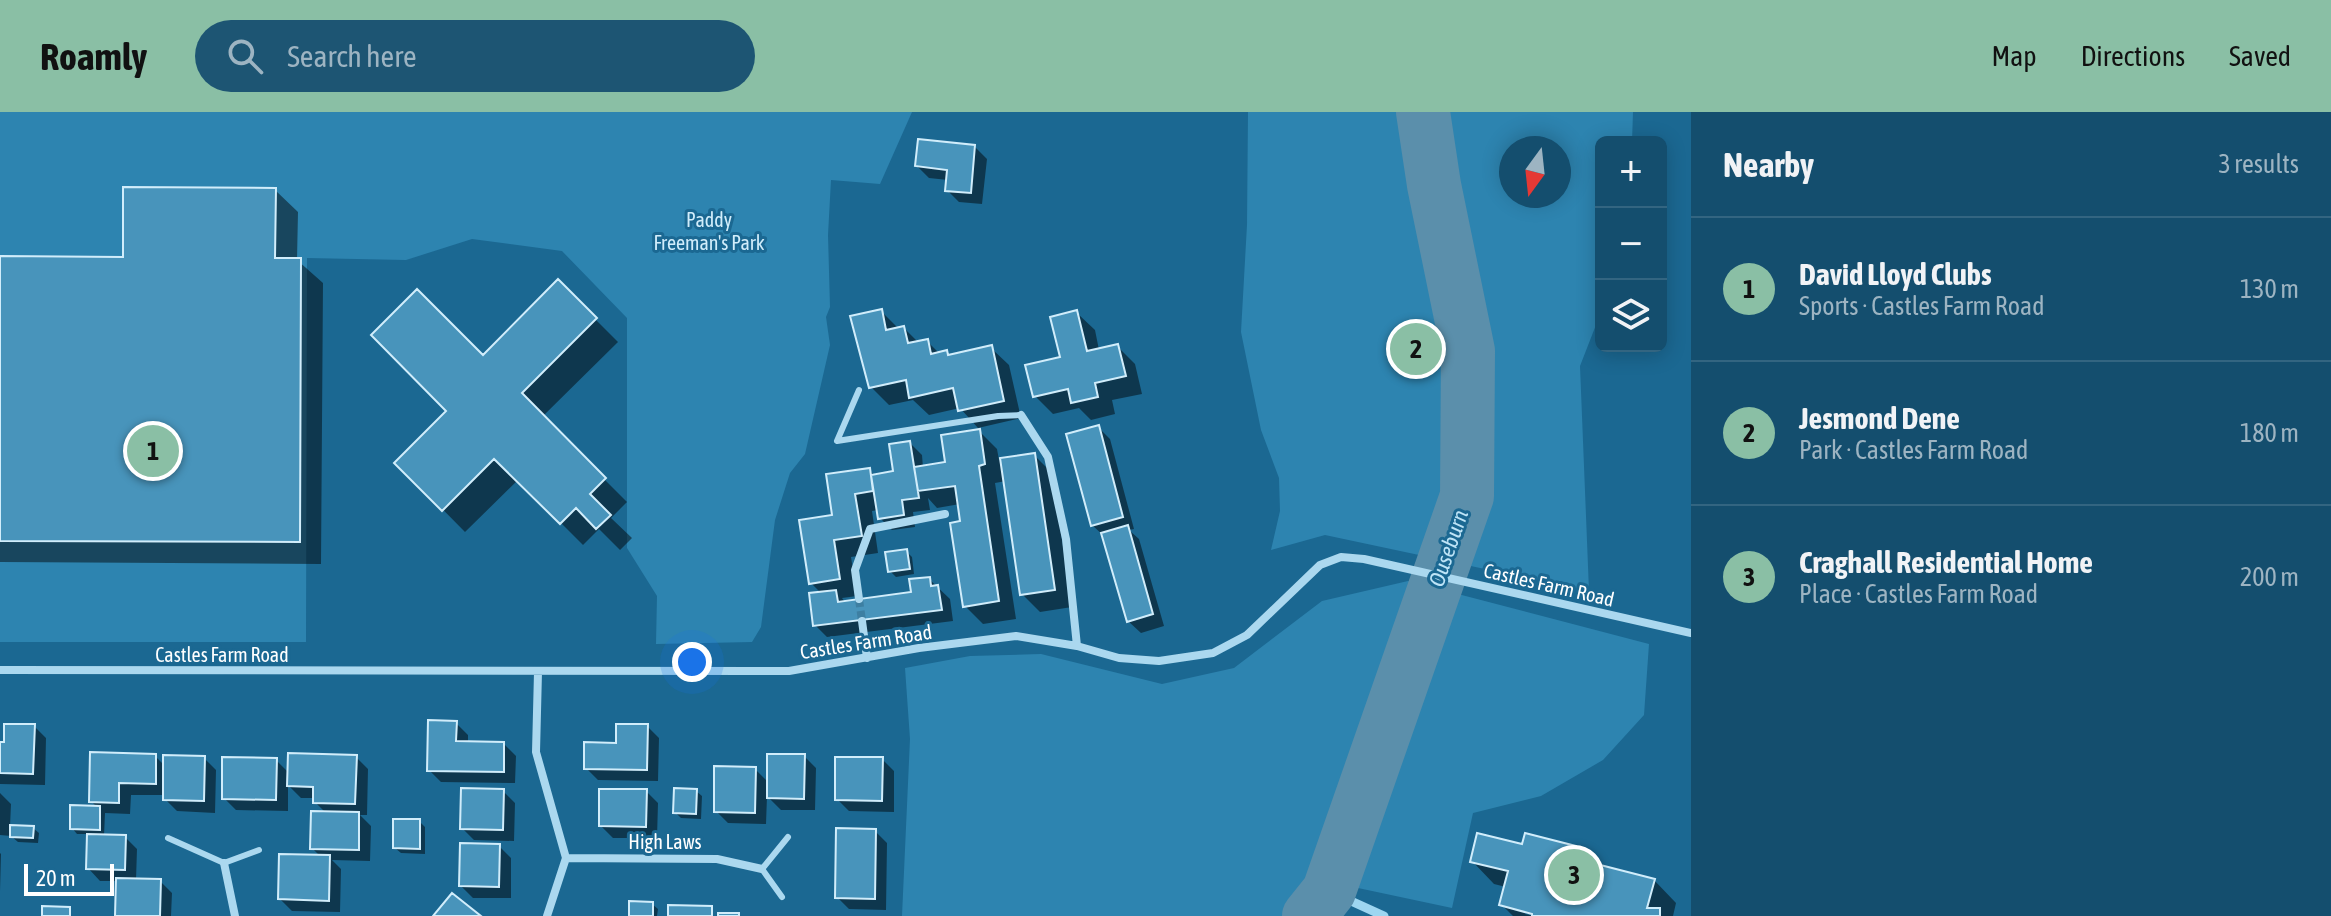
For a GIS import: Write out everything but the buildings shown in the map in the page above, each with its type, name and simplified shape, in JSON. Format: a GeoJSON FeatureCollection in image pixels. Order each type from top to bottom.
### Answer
{"type":"FeatureCollection","features":[{"type":"Feature","properties":{"kind":"street"},"geometry":{"type":"LineString","coordinates":[[1021,415],[1048,457],[1066,539],[1077,646]]}},
{"type":"Feature","properties":{"kind":"street"},"geometry":{"type":"LineString","coordinates":[[859,599],[855,570],[870,529],[945,514]]}},
{"type":"Feature","properties":{"kind":"street","name":"Castles Farm Road"},"geometry":{"type":"LineString","coordinates":[[0,670],[789,671],[919,648],[1016,636],[1077,646],[1119,658],[1159,661],[1213,653],[1247,635],[1320,565],[1341,557],[1364,559],[1691,633]]}},
{"type":"Feature","properties":{"kind":"street"},"geometry":{"type":"LineString","coordinates":[[862,621],[867,658]]}},
{"type":"Feature","properties":{"kind":"street"},"geometry":{"type":"LineString","coordinates":[[538,672],[536,752],[566,858],[547,916]]}},
{"type":"Feature","properties":{"kind":"street","name":"High Laws"},"geometry":{"type":"LineString","coordinates":[[566,858],[717,859],[762,869]]}},
{"type":"Feature","properties":{"kind":"street"},"geometry":{"type":"LineString","coordinates":[[224,863],[235,916]]}},
{"type":"Feature","properties":{"kind":"lane"},"geometry":{"type":"LineString","coordinates":[[859,390],[837,441],[1021,415]]}},
{"type":"Feature","properties":{"kind":"lane"},"geometry":{"type":"LineString","coordinates":[[782,897],[762,869],[788,837]]}},
{"type":"Feature","properties":{"kind":"lane"},"geometry":{"type":"LineString","coordinates":[[168,838],[224,863],[259,850]]}},
{"type":"Feature","properties":{"kind":"green space","name":"Paddy Freeman's Park"},"geometry":{"type":"Polygon","coordinates":[[[0,112],[912,112],[880,184],[831,180],[828,235],[830,307],[826,317],[830,345],[805,454],[790,473],[775,520],[761,627],[752,642],[656,644],[657,596],[627,548],[627,318],[562,251],[472,239],[406,260],[307,258],[306,642],[0,642],[0,112]]]}},
{"type":"Feature","properties":{"kind":"green space"},"geometry":{"type":"Polygon","coordinates":[[[1248,112],[1633,112],[1632,136],[1595,136],[1595,327],[1580,366],[1589,591],[1325,535],[1271,550],[1280,511],[1279,478],[1261,430],[1241,332],[1247,225],[1248,112]]]}},
{"type":"Feature","properties":{"kind":"green space"},"geometry":{"type":"Polygon","coordinates":[[[1408,581],[1649,644],[1644,715],[1603,760],[1541,796],[1473,813],[1452,908],[1358,888],[1334,916],[902,916],[910,739],[905,668],[970,656],[1041,654],[1162,684],[1234,668],[1322,601],[1408,581]]]}},
{"type":"Feature","properties":{"kind":"waterway","name":"Ouseburn"},"geometry":{"type":"LineString","coordinates":[[1309,916],[1329,891],[1467,496],[1468,351],[1434,185],[1423,112]]}},
{"type":"Feature","properties":{"kind":"waterway"},"geometry":{"type":"LineString","coordinates":[[1329,891],[1384,916]]}},
{"type":"Feature","properties":{"kind":"tunnel"},"geometry":{"type":"LineString","coordinates":[[859,599],[862,621]]}},
{"type":"Feature","properties":{"kind":"place","name":"Jesmond Dene"},"geometry":{"type":"Point","coordinates":[1416,349]}},
{"type":"Feature","properties":{"kind":"place","name":"David Lloyd Clubs"},"geometry":{"type":"Point","coordinates":[153,451]}},
{"type":"Feature","properties":{"kind":"place","name":"Craghall Residential Home"},"geometry":{"type":"Point","coordinates":[1574,875]}}]}
